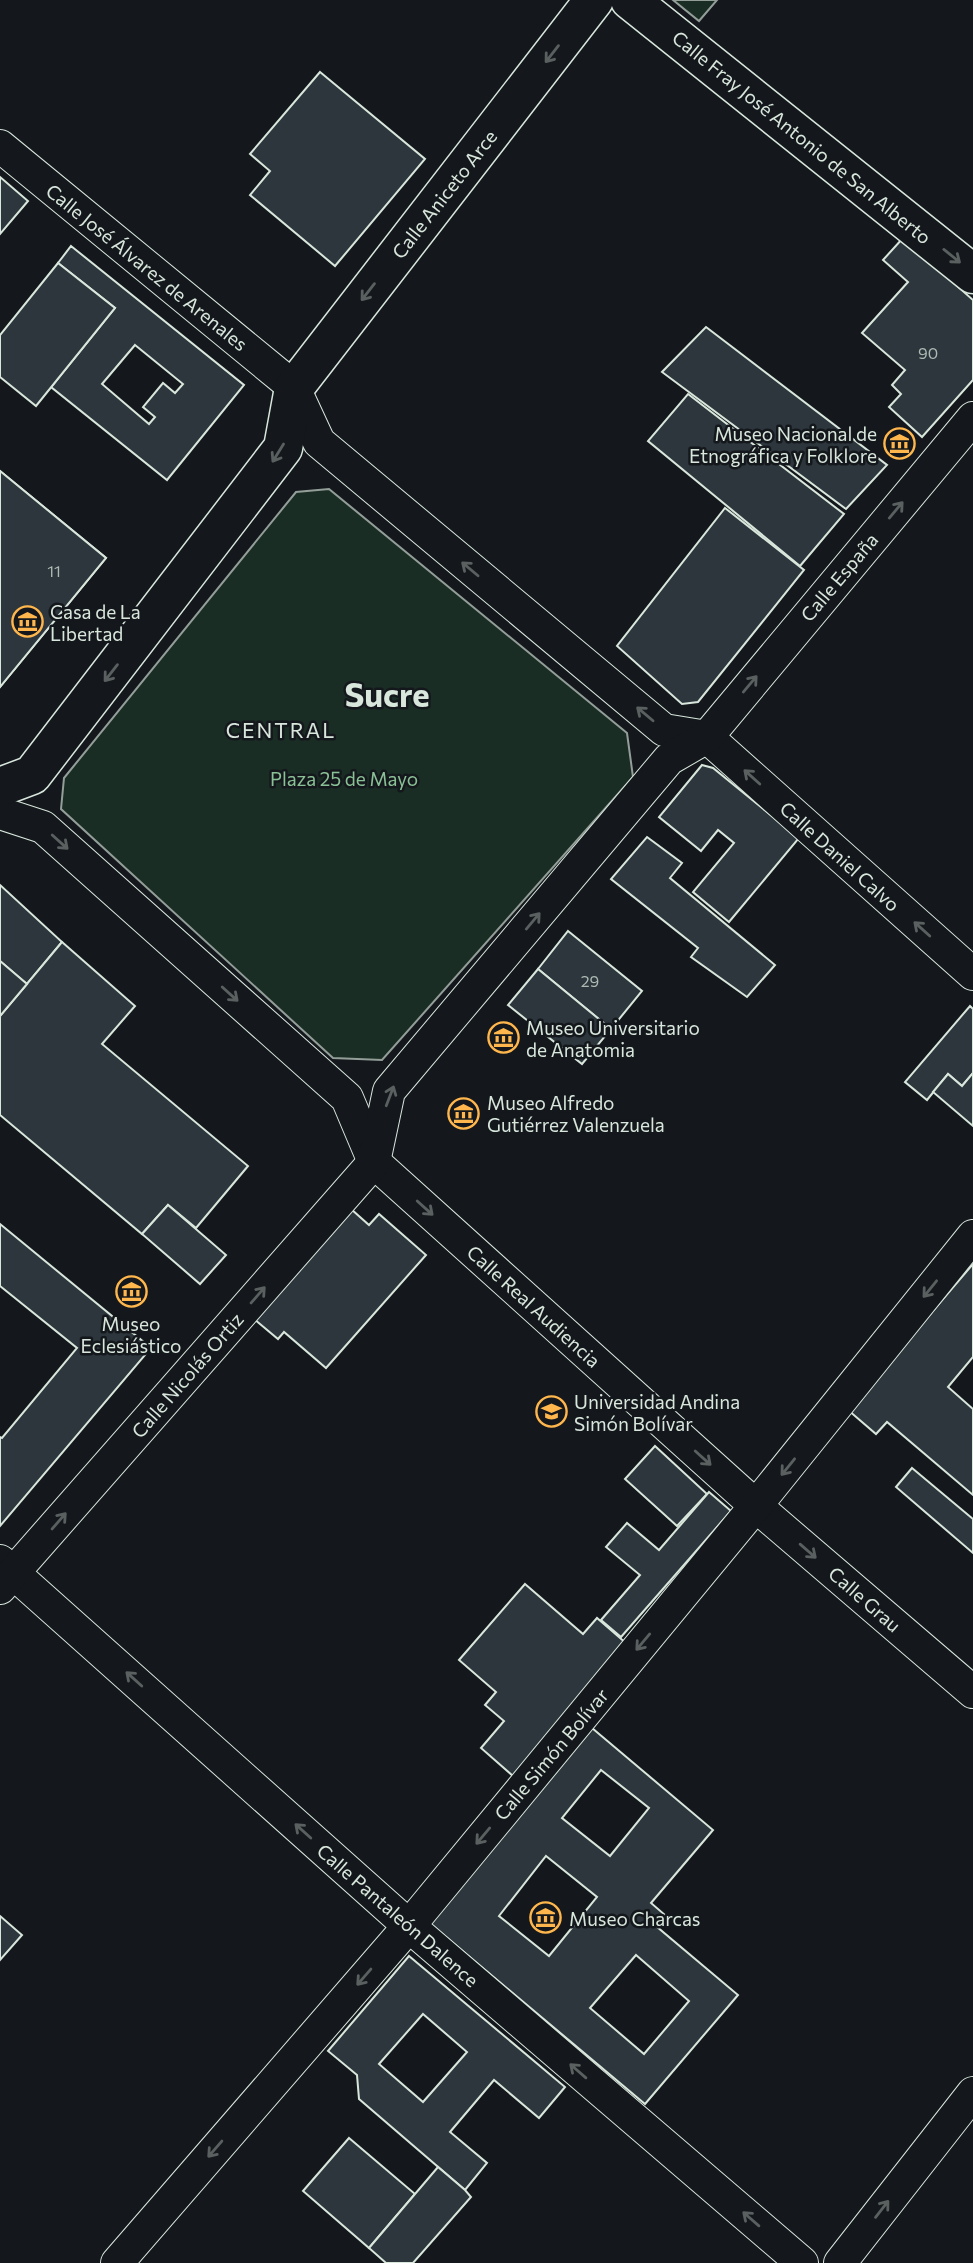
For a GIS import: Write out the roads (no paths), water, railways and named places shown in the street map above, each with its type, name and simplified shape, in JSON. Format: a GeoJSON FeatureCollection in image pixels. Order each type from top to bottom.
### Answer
{"type":"FeatureCollection","features":[{"type":"Feature","properties":{"kind":"main road","name":"Calle Aniceto Arce"},"geometry":{"type":"LineString","coordinates":[[294,388],[594,0]]}},
{"type":"Feature","properties":{"kind":"main road","name":"Calle Fray José Antonio de San Alberto"},"geometry":{"type":"LineString","coordinates":[[630,0],[973,274]]}},
{"type":"Feature","properties":{"kind":"main road"},"geometry":{"type":"LineString","coordinates":[[0,787],[32,775],[284,448],[294,388]]}},
{"type":"Feature","properties":{"kind":"street","name":"Calle José Álvarez de Arenales"},"geometry":{"type":"LineString","coordinates":[[0,146],[294,388]]}},
{"type":"Feature","properties":{"kind":"street"},"geometry":{"type":"LineString","coordinates":[[294,388],[319,442],[664,730],[707,737]]}},
{"type":"Feature","properties":{"kind":"street","name":"Calle España"},"geometry":{"type":"LineString","coordinates":[[707,737],[973,418]]}},
{"type":"Feature","properties":{"kind":"street"},"geometry":{"type":"LineString","coordinates":[[374,1162],[389,1091],[669,760],[707,737]]}},
{"type":"Feature","properties":{"kind":"street","name":"Calle Daniel Calvo"},"geometry":{"type":"LineString","coordinates":[[707,737],[973,974]]}},
{"type":"Feature","properties":{"kind":"street"},"geometry":{"type":"LineString","coordinates":[[0,813],[43,827],[347,1098],[374,1162]]}},
{"type":"Feature","properties":{"kind":"street","name":"Calle Real Audiencia"},"geometry":{"type":"LineString","coordinates":[[374,1162],[756,1506]]}},
{"type":"Feature","properties":{"kind":"street","name":"Calle Nicolás Ortiz"},"geometry":{"type":"LineString","coordinates":[[5,1573],[374,1162]]}},
{"type":"Feature","properties":{"kind":"street","name":"Calle Simón Bolívar"},"geometry":{"type":"LineString","coordinates":[[117,2263],[409,1926],[756,1506],[973,1236]]}},
{"type":"Feature","properties":{"kind":"street","name":"Calle Grau"},"geometry":{"type":"LineString","coordinates":[[756,1506],[973,1692]]}},
{"type":"Feature","properties":{"kind":"street","name":"Calle Pantaleón Dalence"},"geometry":{"type":"LineString","coordinates":[[5,1573],[409,1926],[802,2263]]}},
{"type":"Feature","properties":{"kind":"street"},"geometry":{"type":"LineString","coordinates":[[840,2263],[973,2093]]}},
{"type":"Feature","properties":{"kind":"place","name":"Museo Nacional de Etnográfica y Folklore"},"geometry":{"type":"Point","coordinates":[900,444]}},
{"type":"Feature","properties":{"kind":"place","name":"Casa de La Libertad"},"geometry":{"type":"Point","coordinates":[27,622]}},
{"type":"Feature","properties":{"kind":"place","name":"Museo Universitario de Anatomia"},"geometry":{"type":"Point","coordinates":[503,1038]}},
{"type":"Feature","properties":{"kind":"place","name":"Museo Alfredo Gutiérrez Valenzuela"},"geometry":{"type":"Point","coordinates":[464,1113]}},
{"type":"Feature","properties":{"kind":"place","name":"Museo Eclesiástico"},"geometry":{"type":"Point","coordinates":[131,1292]}},
{"type":"Feature","properties":{"kind":"place","name":"Universidad Andina Simón Bolívar"},"geometry":{"type":"Point","coordinates":[551,1412]}},
{"type":"Feature","properties":{"kind":"place","name":"Museo Charcas"},"geometry":{"type":"Point","coordinates":[546,1918]}},
{"type":"Feature","properties":{"kind":"district","name":"Sucre"},"geometry":{"type":"Point","coordinates":[387,693]}},
{"type":"Feature","properties":{"kind":"district","name":"CENTRAL"},"geometry":{"type":"Point","coordinates":[281,729]}},
{"type":"Feature","properties":{"kind":"park label","name":"Plaza 25 de Mayo"},"geometry":{"type":"Point","coordinates":[344,778]}}]}
